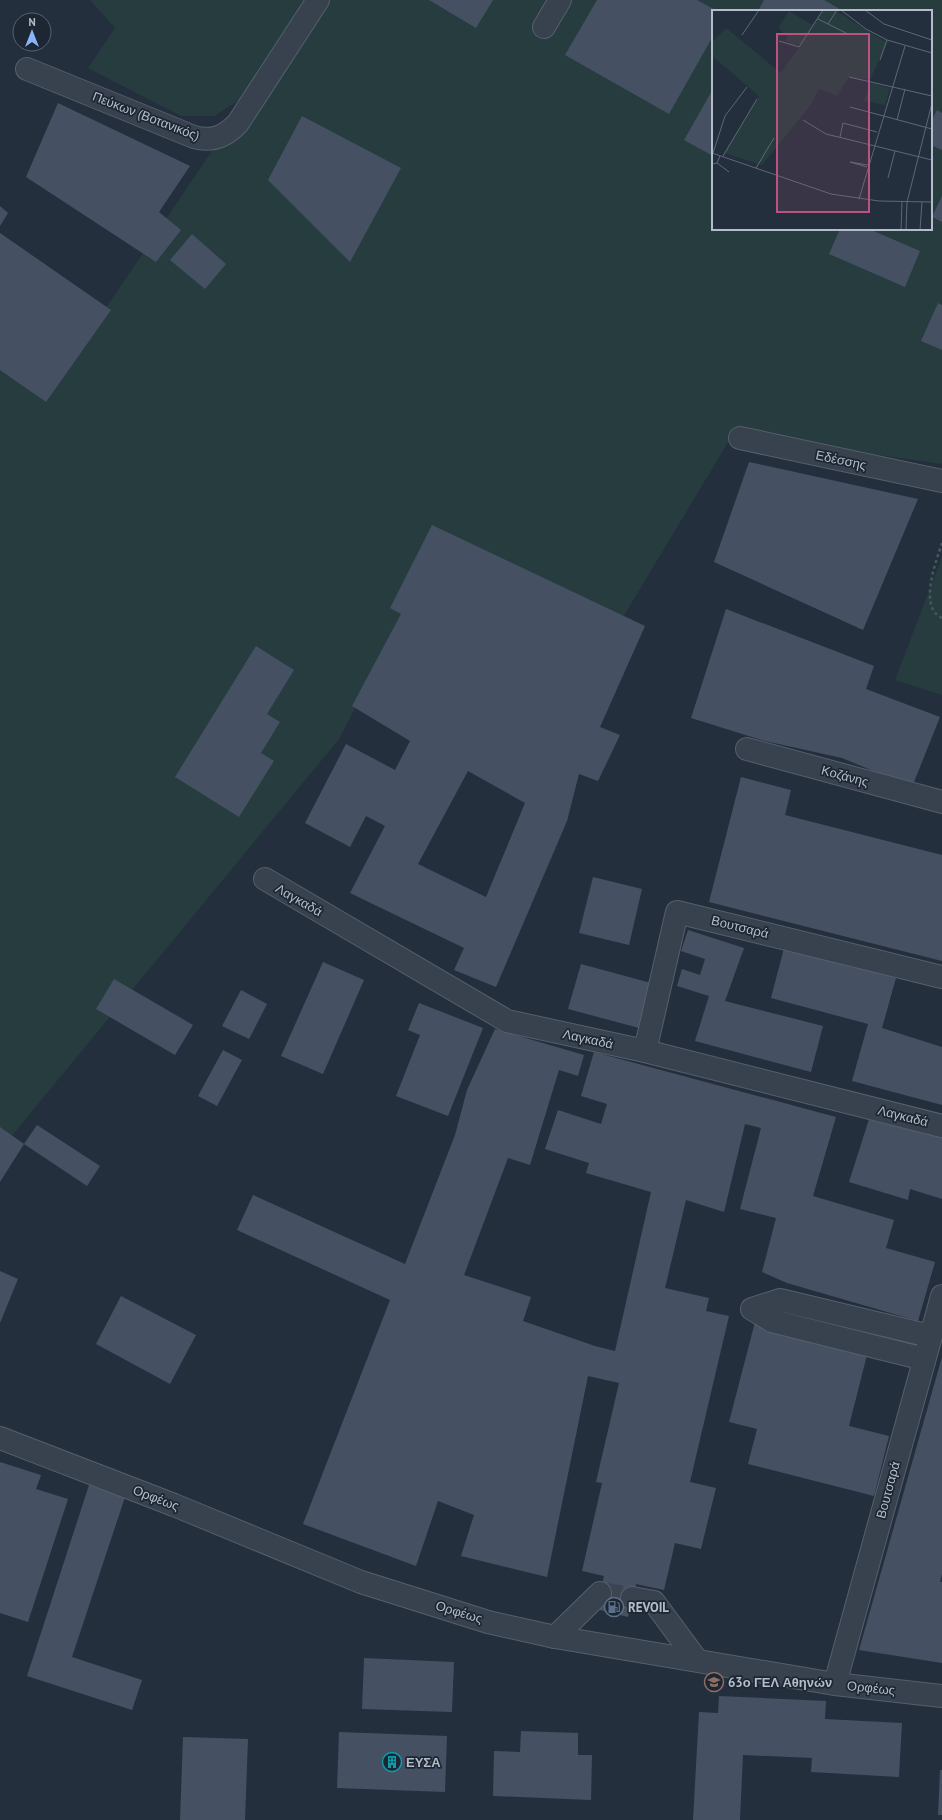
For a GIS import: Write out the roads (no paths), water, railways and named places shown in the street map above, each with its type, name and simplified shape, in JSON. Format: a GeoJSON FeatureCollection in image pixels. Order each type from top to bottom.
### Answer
{"type":"FeatureCollection","features":[{"type":"Feature","properties":{"kind":"street","name":"Πεύκων (Βοτανικός)"},"geometry":{"type":"LineString","coordinates":[[27,69],[194,137],[203,140],[213,139],[223,136],[231,131],[238,123],[318,0]]}},
{"type":"Feature","properties":{"kind":"street"},"geometry":{"type":"LineString","coordinates":[[544,27],[560,0]]}},
{"type":"Feature","properties":{"kind":"street","name":"Εδέσσης"},"geometry":{"type":"LineString","coordinates":[[740,438],[942,481]]}},
{"type":"Feature","properties":{"kind":"street","name":"Κοζάνης"},"geometry":{"type":"LineString","coordinates":[[747,749],[942,802]]}},
{"type":"Feature","properties":{"kind":"street","name":"Λαγκαδά"},"geometry":{"type":"LineString","coordinates":[[265,879],[507,1021],[645,1051],[942,1126]]}},
{"type":"Feature","properties":{"kind":"street","name":"Βουτσαρά"},"geometry":{"type":"LineString","coordinates":[[645,1051],[677,912],[942,977]]}},
{"type":"Feature","properties":{"kind":"street","name":"Βουτσαρά"},"geometry":{"type":"LineString","coordinates":[[835,1684],[942,1296]]}},
{"type":"Feature","properties":{"kind":"street"},"geometry":{"type":"LineString","coordinates":[[924,1359],[772,1321],[752,1309],[780,1300],[930,1336]]}},
{"type":"Feature","properties":{"kind":"street","name":"Ορφέως"},"geometry":{"type":"LineString","coordinates":[[0,1438],[174,1505],[361,1582],[488,1622],[555,1637],[696,1659],[835,1684],[942,1696]]}},
{"type":"Feature","properties":{"kind":"street"},"geometry":{"type":"LineString","coordinates":[[555,1637],[600,1593]]}},
{"type":"Feature","properties":{"kind":"street"},"geometry":{"type":"LineString","coordinates":[[632,1598],[654,1602],[696,1659]]}},
{"type":"Feature","properties":{"kind":"tunnel"},"geometry":{"type":"LineString","coordinates":[[600,1593],[632,1598]]}},
{"type":"Feature","properties":{"kind":"place","name":"REVOIL"},"geometry":{"type":"Point","coordinates":[614,1607]}},
{"type":"Feature","properties":{"kind":"place","name":"63ο ΓΕΛ Αθηνών"},"geometry":{"type":"Point","coordinates":[714,1682]}},
{"type":"Feature","properties":{"kind":"place","name":"ΕΥΣΑ"},"geometry":{"type":"Point","coordinates":[392,1762]}}]}
